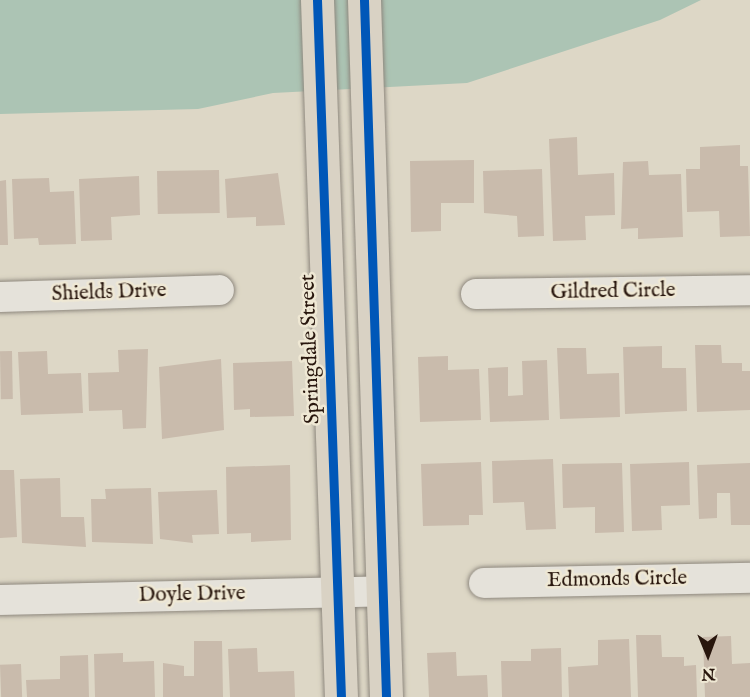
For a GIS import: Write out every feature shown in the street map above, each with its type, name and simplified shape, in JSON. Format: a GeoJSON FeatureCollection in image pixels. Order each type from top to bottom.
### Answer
{"type":"FeatureCollection","features":[{"type":"Feature","properties":{"kind":"main road","name":"Springdale Street"},"geometry":{"type":"LineString","coordinates":[[317,0],[341,697]]}},
{"type":"Feature","properties":{"kind":"main road"},"geometry":{"type":"LineString","coordinates":[[364,0],[386,697]]}},
{"type":"Feature","properties":{"kind":"street","name":"Shields Drive"},"geometry":{"type":"LineString","coordinates":[[0,297],[219,290]]}},
{"type":"Feature","properties":{"kind":"street","name":"Gildred Circle"},"geometry":{"type":"LineString","coordinates":[[476,294],[750,290]]}},
{"type":"Feature","properties":{"kind":"street","name":"Edmonds Circle"},"geometry":{"type":"LineString","coordinates":[[484,583],[750,578]]}},
{"type":"Feature","properties":{"kind":"street","name":"Doyle Drive"},"geometry":{"type":"LineString","coordinates":[[0,600],[383,591]]}},
{"type":"Feature","properties":{"kind":"shaded area"},"geometry":{"type":"Polygon","coordinates":[[[0,0],[701,0],[660,20],[467,83],[273,93],[198,109],[0,114],[0,0]]]}},
{"type":"Feature","properties":{"kind":"building"},"geometry":{"type":"Polygon","coordinates":[[[577,137],[578,175],[614,173],[615,215],[585,216],[586,240],[553,241],[549,139],[577,137]]]}},
{"type":"Feature","properties":{"kind":"building"},"geometry":{"type":"Polygon","coordinates":[[[740,145],[740,166],[748,166],[750,236],[720,237],[719,211],[687,212],[686,169],[700,169],[700,147],[740,145]]]}},
{"type":"Feature","properties":{"kind":"building"},"geometry":{"type":"Polygon","coordinates":[[[474,160],[474,203],[441,203],[441,231],[411,232],[410,161],[474,160]]]}},
{"type":"Feature","properties":{"kind":"building"},"geometry":{"type":"Polygon","coordinates":[[[648,161],[649,175],[681,174],[683,237],[638,239],[638,228],[621,229],[623,162],[648,161]]]}},
{"type":"Feature","properties":{"kind":"building"},"geometry":{"type":"Polygon","coordinates":[[[542,169],[544,236],[518,237],[517,216],[484,213],[483,171],[542,169]]]}},
{"type":"Feature","properties":{"kind":"building"},"geometry":{"type":"Polygon","coordinates":[[[219,170],[220,213],[158,214],[157,171],[219,170]]]}},
{"type":"Feature","properties":{"kind":"building"},"geometry":{"type":"Polygon","coordinates":[[[278,173],[285,225],[256,226],[256,217],[227,218],[225,179],[278,173]]]}},
{"type":"Feature","properties":{"kind":"building"},"geometry":{"type":"Polygon","coordinates":[[[139,176],[140,215],[111,217],[112,240],[81,241],[79,179],[139,176]]]}},
{"type":"Feature","properties":{"kind":"building"},"geometry":{"type":"Polygon","coordinates":[[[49,178],[50,192],[74,191],[76,244],[39,245],[38,238],[14,239],[12,179],[49,178]]]}},
{"type":"Feature","properties":{"kind":"building"},"geometry":{"type":"Polygon","coordinates":[[[6,180],[8,245],[0,245],[0,181],[6,180]]]}},
{"type":"Feature","properties":{"kind":"building"},"geometry":{"type":"Polygon","coordinates":[[[695,345],[721,345],[722,363],[742,363],[742,371],[750,371],[750,410],[697,412],[695,345]]]}},
{"type":"Feature","properties":{"kind":"building"},"geometry":{"type":"Polygon","coordinates":[[[662,346],[662,368],[686,368],[687,411],[625,414],[623,347],[662,346]]]}},
{"type":"Feature","properties":{"kind":"building"},"geometry":{"type":"Polygon","coordinates":[[[557,348],[586,348],[587,374],[619,373],[620,417],[560,419],[557,348]]]}},
{"type":"Feature","properties":{"kind":"building"},"geometry":{"type":"Polygon","coordinates":[[[148,349],[146,428],[123,429],[122,410],[89,411],[88,373],[119,372],[118,350],[148,349]]]}},
{"type":"Feature","properties":{"kind":"building"},"geometry":{"type":"Polygon","coordinates":[[[0,351],[12,351],[13,399],[1,399],[0,351]]]}},
{"type":"Feature","properties":{"kind":"building"},"geometry":{"type":"Polygon","coordinates":[[[47,351],[48,374],[81,373],[83,413],[21,415],[18,352],[47,351]]]}},
{"type":"Feature","properties":{"kind":"building"},"geometry":{"type":"Polygon","coordinates":[[[448,356],[448,370],[479,369],[481,420],[420,422],[418,357],[448,356]]]}},
{"type":"Feature","properties":{"kind":"building"},"geometry":{"type":"Polygon","coordinates":[[[221,359],[224,430],[162,439],[159,367],[221,359]]]}},
{"type":"Feature","properties":{"kind":"building"},"geometry":{"type":"Polygon","coordinates":[[[547,360],[549,420],[490,422],[488,368],[508,367],[508,396],[523,395],[522,361],[547,360]]]}},
{"type":"Feature","properties":{"kind":"building"},"geometry":{"type":"Polygon","coordinates":[[[292,361],[294,416],[250,417],[250,409],[234,410],[233,363],[292,361]]]}},
{"type":"Feature","properties":{"kind":"building"},"geometry":{"type":"Polygon","coordinates":[[[553,459],[556,529],[526,530],[524,502],[493,503],[492,461],[553,459]]]}},
{"type":"Feature","properties":{"kind":"building"},"geometry":{"type":"Polygon","coordinates":[[[481,462],[483,515],[469,515],[469,525],[423,526],[421,464],[481,462]]]}},
{"type":"Feature","properties":{"kind":"building"},"geometry":{"type":"Polygon","coordinates":[[[689,462],[690,505],[661,506],[662,530],[632,531],[630,464],[689,462]]]}},
{"type":"Feature","properties":{"kind":"building"},"geometry":{"type":"Polygon","coordinates":[[[622,463],[624,532],[595,533],[595,507],[563,508],[562,464],[622,463]]]}},
{"type":"Feature","properties":{"kind":"building"},"geometry":{"type":"Polygon","coordinates":[[[750,463],[750,525],[731,525],[730,493],[717,493],[717,518],[699,519],[697,465],[750,463]]]}},
{"type":"Feature","properties":{"kind":"building"},"geometry":{"type":"Polygon","coordinates":[[[290,465],[291,540],[251,542],[251,533],[227,534],[226,467],[290,465]]]}},
{"type":"Feature","properties":{"kind":"building"},"geometry":{"type":"Polygon","coordinates":[[[0,470],[14,470],[17,537],[0,538],[0,470]]]}},
{"type":"Feature","properties":{"kind":"building"},"geometry":{"type":"Polygon","coordinates":[[[60,478],[61,517],[84,517],[86,547],[22,543],[20,479],[60,478]]]}},
{"type":"Feature","properties":{"kind":"building"},"geometry":{"type":"Polygon","coordinates":[[[151,488],[153,544],[92,542],[91,499],[106,499],[105,489],[151,488]]]}},
{"type":"Feature","properties":{"kind":"building"},"geometry":{"type":"Polygon","coordinates":[[[217,490],[219,534],[192,535],[193,543],[160,539],[158,492],[217,490]]]}},
{"type":"Feature","properties":{"kind":"building"},"geometry":{"type":"Polygon","coordinates":[[[636,635],[661,635],[662,657],[684,657],[684,666],[696,665],[697,697],[638,697],[636,635]]]}},
{"type":"Feature","properties":{"kind":"building"},"geometry":{"type":"Polygon","coordinates":[[[731,636],[732,664],[750,663],[750,697],[705,697],[703,637],[731,636]]]}},
{"type":"Feature","properties":{"kind":"building"},"geometry":{"type":"Polygon","coordinates":[[[629,639],[631,697],[569,697],[568,667],[598,665],[598,640],[629,639]]]}},
{"type":"Feature","properties":{"kind":"building"},"geometry":{"type":"Polygon","coordinates":[[[194,641],[222,641],[223,697],[163,697],[163,663],[184,666],[184,676],[194,676],[194,641]]]}},
{"type":"Feature","properties":{"kind":"building"},"geometry":{"type":"Polygon","coordinates":[[[257,648],[258,672],[294,671],[295,697],[230,697],[228,649],[257,648]]]}},
{"type":"Feature","properties":{"kind":"building"},"geometry":{"type":"Polygon","coordinates":[[[561,648],[562,697],[502,697],[501,661],[531,661],[531,649],[561,648]]]}},
{"type":"Feature","properties":{"kind":"building"},"geometry":{"type":"Polygon","coordinates":[[[456,652],[457,676],[487,675],[488,697],[429,697],[427,653],[456,652]]]}},
{"type":"Feature","properties":{"kind":"building"},"geometry":{"type":"Polygon","coordinates":[[[123,653],[123,662],[154,661],[155,697],[95,697],[94,654],[123,653]]]}},
{"type":"Feature","properties":{"kind":"building"},"geometry":{"type":"Polygon","coordinates":[[[88,655],[89,697],[27,697],[26,680],[60,679],[60,656],[88,655]]]}},
{"type":"Feature","properties":{"kind":"building"},"geometry":{"type":"Polygon","coordinates":[[[21,664],[22,697],[1,697],[0,665],[21,664]]]}},
{"type":"Feature","properties":{"kind":"cycle path"},"geometry":{"type":"LineString","coordinates":[[317,0],[341,697]]}},
{"type":"Feature","properties":{"kind":"cycle path"},"geometry":{"type":"LineString","coordinates":[[364,0],[386,697]]}}]}
